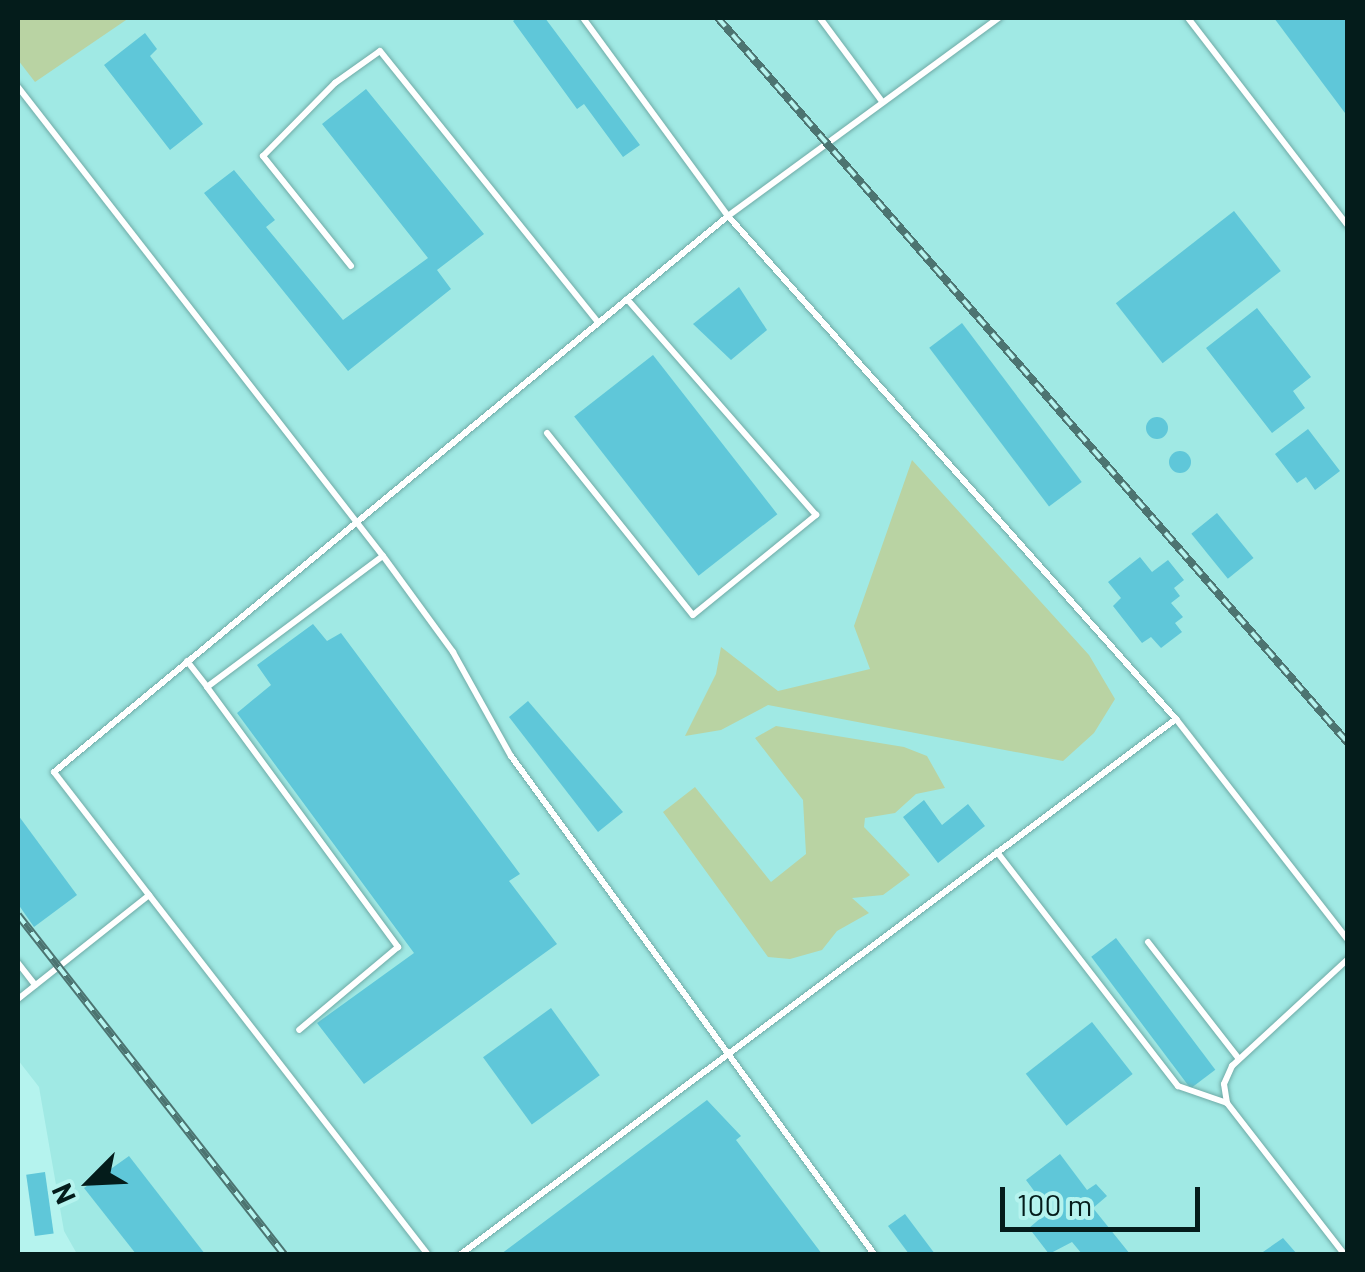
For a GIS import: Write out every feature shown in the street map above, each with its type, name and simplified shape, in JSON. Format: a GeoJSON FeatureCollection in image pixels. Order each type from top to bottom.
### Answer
{"type":"FeatureCollection","features":[{"type":"Feature","properties":{"kind":"lane"},"geometry":{"type":"LineString","coordinates":[[583,18],[728,216],[1176,719],[1348,940]]}},
{"type":"Feature","properties":{"kind":"lane"},"geometry":{"type":"LineString","coordinates":[[820,18],[882,100]]}},
{"type":"Feature","properties":{"kind":"lane"},"geometry":{"type":"LineString","coordinates":[[427,1254],[54,772],[728,216],[999,18]]}},
{"type":"Feature","properties":{"kind":"lane"},"geometry":{"type":"LineString","coordinates":[[1188,18],[1348,226]]}},
{"type":"Feature","properties":{"kind":"lane"},"geometry":{"type":"LineString","coordinates":[[351,266],[263,156],[335,83],[380,51],[598,322]]}},
{"type":"Feature","properties":{"kind":"lane"},"geometry":{"type":"LineString","coordinates":[[18,88],[383,556],[453,652],[511,756],[874,1254]]}},
{"type":"Feature","properties":{"kind":"lane"},"geometry":{"type":"LineString","coordinates":[[546,433],[693,616],[816,515],[627,299]]}},
{"type":"Feature","properties":{"kind":"lane"},"geometry":{"type":"LineString","coordinates":[[207,687],[383,556]]}},
{"type":"Feature","properties":{"kind":"lane"},"geometry":{"type":"LineString","coordinates":[[186,661],[398,947],[299,1030]]}},
{"type":"Feature","properties":{"kind":"lane"},"geometry":{"type":"LineString","coordinates":[[461,1254],[1176,719]]}},
{"type":"Feature","properties":{"kind":"lane"},"geometry":{"type":"LineString","coordinates":[[997,852],[1178,1086],[1227,1104]]}},
{"type":"Feature","properties":{"kind":"lane"},"geometry":{"type":"LineString","coordinates":[[18,999],[149,895]]}},
{"type":"Feature","properties":{"kind":"lane"},"geometry":{"type":"LineString","coordinates":[[1148,942],[1239,1059]]}},
{"type":"Feature","properties":{"kind":"lane"},"geometry":{"type":"LineString","coordinates":[[1344,1254],[1227,1104],[1224,1084],[1239,1059],[1348,959]]}},
{"type":"Feature","properties":{"kind":"lane"},"geometry":{"type":"LineString","coordinates":[[18,963],[35,985]]}},
{"type":"Feature","properties":{"kind":"shaded area"},"geometry":{"type":"Polygon","coordinates":[[[18,18],[1347,18],[1347,1254],[77,1254],[64,1231],[39,1087],[18,1060],[18,18]]]}},
{"type":"Feature","properties":{"kind":"green space"},"geometry":{"type":"Polygon","coordinates":[[[18,18],[129,18],[35,82],[18,60],[18,18]]]}},
{"type":"Feature","properties":{"kind":"green space"},"geometry":{"type":"Polygon","coordinates":[[[912,460],[1089,655],[1115,699],[1094,733],[1063,761],[768,705],[721,730],[685,736],[716,674],[721,647],[778,691],[870,669],[854,626],[912,460]]]}},
{"type":"Feature","properties":{"kind":"green space"},"geometry":{"type":"Polygon","coordinates":[[[776,726],[904,747],[927,756],[945,788],[916,794],[895,813],[865,818],[864,827],[910,875],[883,895],[852,898],[869,913],[837,931],[822,950],[790,959],[768,957],[663,812],[695,787],[771,882],[806,854],[803,800],[755,738],[776,726]]]}},
{"type":"Feature","properties":{"kind":"building"},"geometry":{"type":"Polygon","coordinates":[[[545,18],[640,145],[623,157],[584,104],[577,109],[513,21],[545,18]]]}},
{"type":"Feature","properties":{"kind":"building"},"geometry":{"type":"Polygon","coordinates":[[[1274,18],[1348,18],[1348,117],[1274,18]]]}},
{"type":"Feature","properties":{"kind":"building"},"geometry":{"type":"Polygon","coordinates":[[[145,33],[157,49],[150,56],[203,124],[170,150],[104,65],[145,33]]]}},
{"type":"Feature","properties":{"kind":"building"},"geometry":{"type":"Polygon","coordinates":[[[366,89],[484,234],[437,270],[451,289],[348,371],[204,193],[234,170],[275,220],[266,227],[343,320],[428,258],[322,124],[366,89]]]}},
{"type":"Feature","properties":{"kind":"building"},"geometry":{"type":"Polygon","coordinates":[[[1234,211],[1281,271],[1163,363],[1116,303],[1234,211]]]}},
{"type":"Feature","properties":{"kind":"building"},"geometry":{"type":"Polygon","coordinates":[[[739,287],[767,330],[731,360],[693,324],[739,287]]]}},
{"type":"Feature","properties":{"kind":"building"},"geometry":{"type":"Polygon","coordinates":[[[1257,308],[1311,377],[1293,391],[1305,408],[1272,433],[1206,348],[1257,308]]]}},
{"type":"Feature","properties":{"kind":"building"},"geometry":{"type":"Polygon","coordinates":[[[962,323],[1082,482],[1049,507],[929,348],[962,323]]]}},
{"type":"Feature","properties":{"kind":"building"},"geometry":{"type":"Polygon","coordinates":[[[653,355],[777,514],[699,576],[574,417],[653,355]]]}},
{"type":"Feature","properties":{"kind":"building"},"geometry":{"type":"Polygon","coordinates":[[[1157,417],[1165,420],[1165,436],[1157,439],[1149,436],[1146,428],[1149,420],[1157,417]]]}},
{"type":"Feature","properties":{"kind":"building"},"geometry":{"type":"Polygon","coordinates":[[[1308,429],[1340,471],[1315,490],[1306,477],[1297,483],[1275,454],[1308,429]]]}},
{"type":"Feature","properties":{"kind":"building"},"geometry":{"type":"Polygon","coordinates":[[[1180,451],[1191,462],[1180,473],[1169,462],[1180,451]]]}},
{"type":"Feature","properties":{"kind":"building"},"geometry":{"type":"Polygon","coordinates":[[[1217,513],[1254,558],[1228,579],[1191,534],[1217,513]]]}},
{"type":"Feature","properties":{"kind":"building"},"geometry":{"type":"Polygon","coordinates":[[[1140,557],[1152,572],[1168,560],[1184,580],[1174,588],[1180,596],[1171,603],[1183,617],[1175,623],[1182,632],[1161,648],[1151,637],[1142,643],[1113,606],[1121,598],[1108,582],[1140,557]]]}},
{"type":"Feature","properties":{"kind":"building"},"geometry":{"type":"Polygon","coordinates":[[[313,624],[327,641],[341,633],[520,874],[509,881],[557,944],[364,1084],[317,1023],[414,953],[237,713],[271,685],[257,665],[313,624]]]}},
{"type":"Feature","properties":{"kind":"building"},"geometry":{"type":"Polygon","coordinates":[[[528,701],[623,812],[598,832],[509,717],[528,701]]]}},
{"type":"Feature","properties":{"kind":"building"},"geometry":{"type":"Polygon","coordinates":[[[924,800],[942,825],[968,804],[985,826],[938,863],[903,817],[924,800]]]}},
{"type":"Feature","properties":{"kind":"building"},"geometry":{"type":"Polygon","coordinates":[[[18,815],[77,895],[34,927],[18,904],[18,815]]]}},
{"type":"Feature","properties":{"kind":"building"},"geometry":{"type":"Polygon","coordinates":[[[1116,938],[1215,1070],[1191,1088],[1091,957],[1116,938]]]}},
{"type":"Feature","properties":{"kind":"building"},"geometry":{"type":"Polygon","coordinates":[[[551,1008],[600,1075],[532,1125],[483,1057],[551,1008]]]}},
{"type":"Feature","properties":{"kind":"building"},"geometry":{"type":"Polygon","coordinates":[[[1092,1022],[1133,1074],[1066,1126],[1026,1074],[1092,1022]]]}},
{"type":"Feature","properties":{"kind":"building"},"geometry":{"type":"Polygon","coordinates":[[[707,1100],[741,1136],[736,1140],[822,1254],[501,1254],[707,1100]]]}},
{"type":"Feature","properties":{"kind":"building"},"geometry":{"type":"Polygon","coordinates":[[[1060,1154],[1087,1190],[1096,1184],[1107,1196],[1093,1208],[1130,1254],[1082,1254],[1072,1242],[1049,1254],[1029,1228],[1049,1211],[1026,1180],[1060,1154]]]}},
{"type":"Feature","properties":{"kind":"building"},"geometry":{"type":"Polygon","coordinates":[[[129,1156],[205,1254],[136,1254],[84,1188],[129,1156]]]}},
{"type":"Feature","properties":{"kind":"building"},"geometry":{"type":"Polygon","coordinates":[[[45,1172],[54,1233],[35,1236],[26,1175],[45,1172]]]}},
{"type":"Feature","properties":{"kind":"building"},"geometry":{"type":"Polygon","coordinates":[[[905,1214],[935,1254],[909,1254],[888,1226],[905,1214]]]}},
{"type":"Feature","properties":{"kind":"building"},"geometry":{"type":"Polygon","coordinates":[[[1283,1238],[1297,1254],[1260,1254],[1283,1238]]]}},
{"type":"Feature","properties":{"kind":"railway"},"geometry":{"type":"LineString","coordinates":[[718,18],[1348,743]]}},
{"type":"Feature","properties":{"kind":"railway"},"geometry":{"type":"LineString","coordinates":[[18,915],[284,1254]]}}]}
